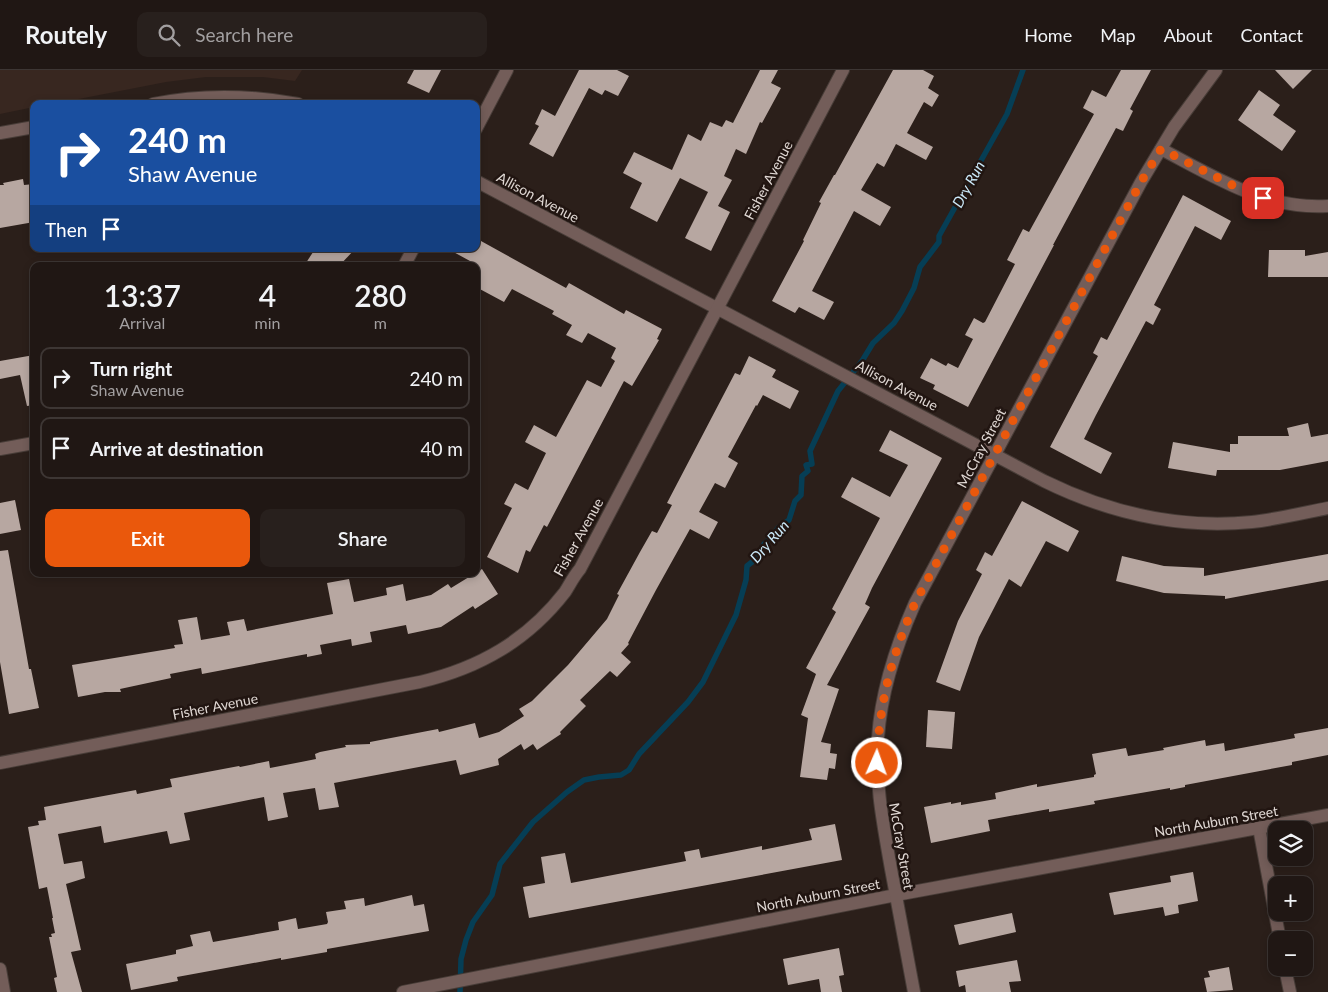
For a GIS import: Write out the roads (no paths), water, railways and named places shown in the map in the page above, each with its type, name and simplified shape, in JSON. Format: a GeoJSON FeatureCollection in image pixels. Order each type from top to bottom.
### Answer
{"type":"FeatureCollection","features":[{"type":"Feature","properties":{"kind":"street"},"geometry":{"type":"LineString","coordinates":[[480,121],[507,70]]}},
{"type":"Feature","properties":{"kind":"street","name":"Fisher Avenue"},"geometry":{"type":"LineString","coordinates":[[0,763],[420,682],[454,673],[478,663],[523,635],[547,612],[580,569],[843,70]]}},
{"type":"Feature","properties":{"kind":"street","name":"McCray Street"},"geometry":{"type":"LineString","coordinates":[[914,992],[878,797],[877,763],[881,711],[888,677],[904,627],[915,603],[1141,182],[1174,127],[1216,70]]}},
{"type":"Feature","properties":{"kind":"street"},"geometry":{"type":"LineString","coordinates":[[177,100],[227,96],[274,100]]}},
{"type":"Feature","properties":{"kind":"street"},"geometry":{"type":"LineString","coordinates":[[0,133],[30,128]]}},
{"type":"Feature","properties":{"kind":"street"},"geometry":{"type":"LineString","coordinates":[[1161,149],[1240,190],[1263,198],[1298,205],[1328,206]]}},
{"type":"Feature","properties":{"kind":"street","name":"Allison Avenue"},"geometry":{"type":"LineString","coordinates":[[480,183],[1082,499],[1149,518],[1201,523],[1227,523],[1270,519],[1328,508]]}},
{"type":"Feature","properties":{"kind":"street"},"geometry":{"type":"LineString","coordinates":[[0,449],[30,444]]}},
{"type":"Feature","properties":{"kind":"street","name":"North Auburn Street"},"geometry":{"type":"LineString","coordinates":[[403,992],[896,895],[1328,815]]}},
{"type":"Feature","properties":{"kind":"street"},"geometry":{"type":"LineString","coordinates":[[1260,828],[1278,931]]}},
{"type":"Feature","properties":{"kind":"street"},"geometry":{"type":"LineString","coordinates":[[0,969],[4,992]]}},
{"type":"Feature","properties":{"kind":"street"},"geometry":{"type":"LineString","coordinates":[[1287,976],[1290,992]]}},
{"type":"Feature","properties":{"kind":"waterway","name":"Dry Run"},"geometry":{"type":"LineString","coordinates":[[460,992],[461,959],[466,940],[473,922],[492,895],[500,864],[533,822],[567,792],[584,780],[621,775],[629,770],[639,754],[688,702],[703,682],[736,615],[746,580],[747,566],[757,558],[764,544],[778,528],[789,520],[795,501],[801,495],[802,476],[808,471],[806,465],[812,464],[810,451],[838,391],[862,361],[873,343],[894,323],[902,311],[914,288],[920,267],[939,242],[939,236],[1007,114],[1023,70]]}}]}
